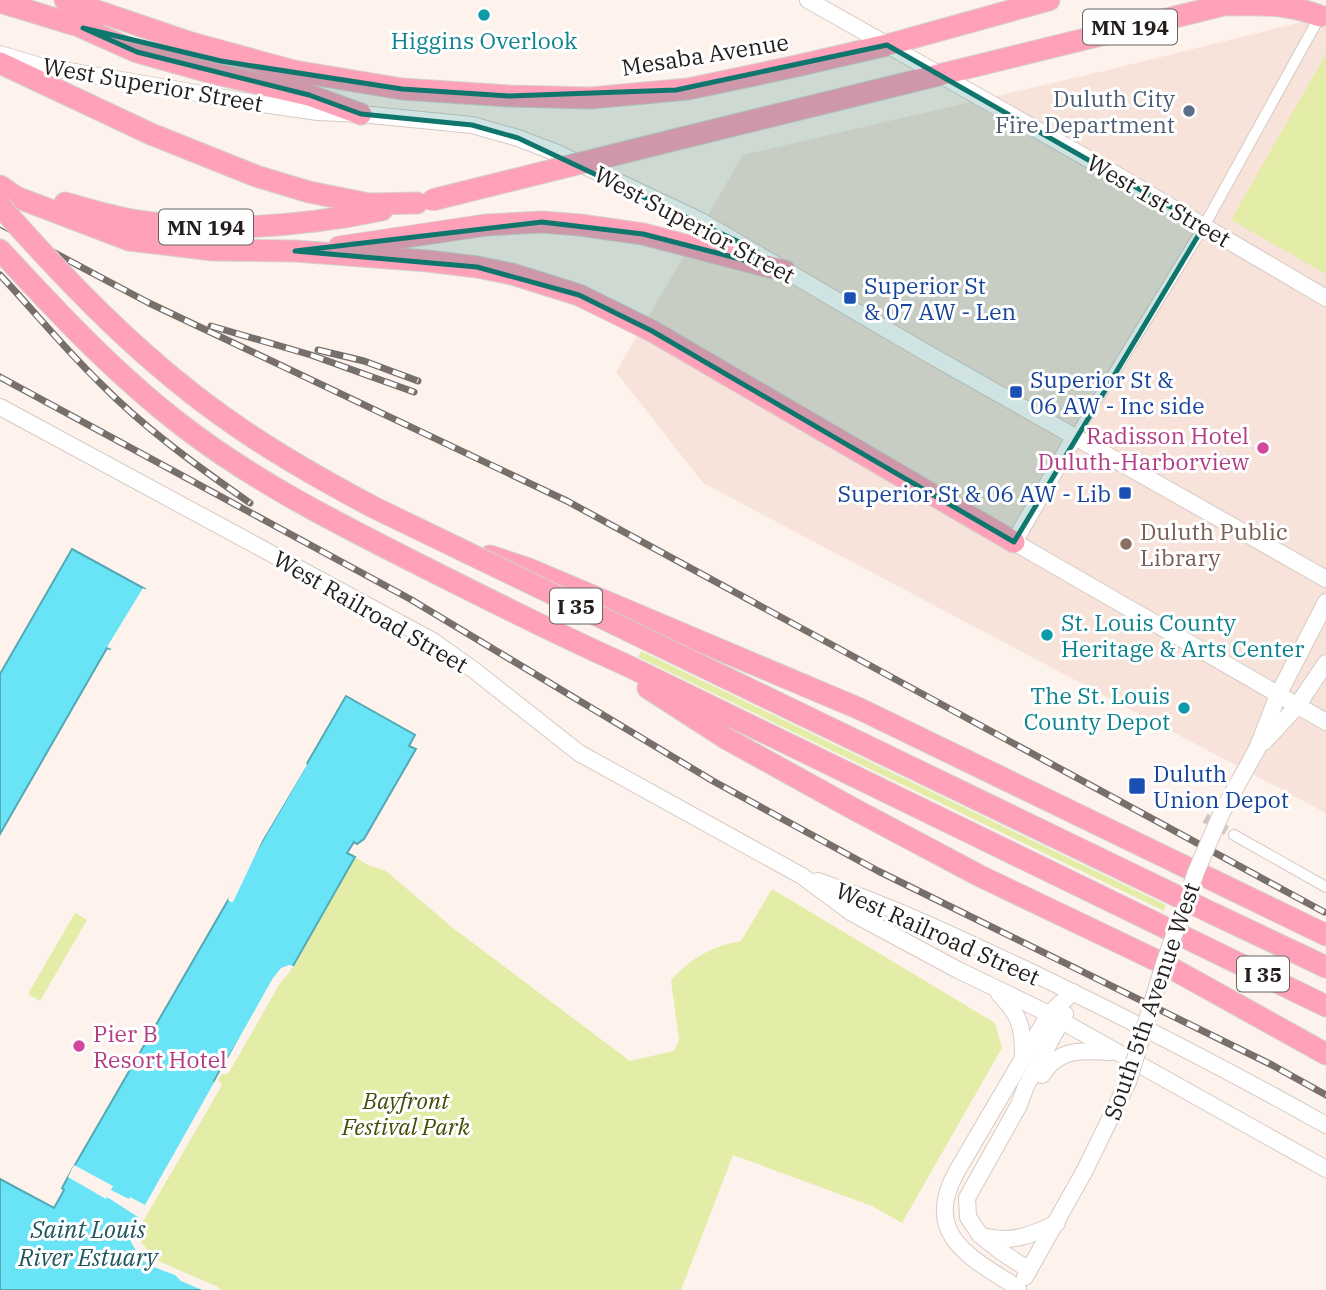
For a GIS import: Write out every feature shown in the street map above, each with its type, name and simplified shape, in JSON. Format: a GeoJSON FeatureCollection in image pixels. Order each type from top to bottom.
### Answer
{"type":"FeatureCollection","features":[{"type":"Feature","properties":{"kind":"highway"},"geometry":{"type":"LineString","coordinates":[[65,0],[113,18],[278,68]]}},
{"type":"Feature","properties":{"kind":"highway","name":"Mesaba Avenue"},"geometry":{"type":"LineString","coordinates":[[278,68],[402,89],[509,96],[591,97],[676,90],[792,67],[1049,0]]}},
{"type":"Feature","properties":{"kind":"highway"},"geometry":{"type":"LineString","coordinates":[[0,2],[83,28],[220,61],[278,68]]}},
{"type":"Feature","properties":{"kind":"highway"},"geometry":{"type":"LineString","coordinates":[[1234,3],[1295,7],[1323,17]]}},
{"type":"Feature","properties":{"kind":"highway","name":"MN 194"},"geometry":{"type":"LineString","coordinates":[[0,180],[60,202],[128,219],[198,228],[331,221],[424,201],[1234,3]]}},
{"type":"Feature","properties":{"kind":"highway"},"geometry":{"type":"LineString","coordinates":[[83,28],[136,52],[212,73],[309,94],[361,114]]}},
{"type":"Feature","properties":{"kind":"highway"},"geometry":{"type":"LineString","coordinates":[[0,63],[151,134],[256,176],[309,192],[369,204],[424,201]]}},
{"type":"Feature","properties":{"kind":"highway"},"geometry":{"type":"LineString","coordinates":[[0,186],[16,197],[129,240],[213,250],[295,251],[428,261],[512,274],[579,295],[652,331],[1014,542]]}},
{"type":"Feature","properties":{"kind":"highway","name":"I 35"},"geometry":{"type":"LineString","coordinates":[[0,206],[91,304],[144,353],[234,425],[307,471],[453,546],[1326,967]]}},
{"type":"Feature","properties":{"kind":"highway"},"geometry":{"type":"LineString","coordinates":[[295,251],[486,225],[542,222],[643,234],[785,271]]}},
{"type":"Feature","properties":{"kind":"highway","name":"I 35"},"geometry":{"type":"LineString","coordinates":[[0,250],[81,337],[184,427],[293,500],[582,645],[1326,1006]]}},
{"type":"Feature","properties":{"kind":"highway"},"geometry":{"type":"LineString","coordinates":[[453,546],[529,569],[860,709],[1326,935]]}},
{"type":"Feature","properties":{"kind":"highway"},"geometry":{"type":"LineString","coordinates":[[582,645],[727,739],[852,808],[980,876],[1164,964],[1326,1054]]}},
{"type":"Feature","properties":{"kind":"highway"},"geometry":{"type":"LineString","coordinates":[[1275,1024],[1326,1046]]}},
{"type":"Feature","properties":{"kind":"street","name":"West 1st Street"},"geometry":{"type":"LineString","coordinates":[[808,0],[1326,298]]}},
{"type":"Feature","properties":{"kind":"street"},"geometry":{"type":"LineString","coordinates":[[1323,17],[1204,226],[1075,436],[1014,542],[1326,722]]}},
{"type":"Feature","properties":{"kind":"street","name":"West Superior Street"},"geometry":{"type":"LineString","coordinates":[[0,54],[40,65],[254,103],[318,112],[472,125],[557,153],[701,221],[1326,579]]}},
{"type":"Feature","properties":{"kind":"street","name":"West Railroad Street"},"geometry":{"type":"LineString","coordinates":[[0,407],[433,642],[475,671],[579,753],[802,876],[852,914],[1055,1018],[1326,1169]]}},
{"type":"Feature","properties":{"kind":"street","name":"South 5th Avenue West"},"geometry":{"type":"LineString","coordinates":[[1073,992],[1023,1057],[949,1184],[945,1198],[944,1210],[951,1234],[967,1254],[1018,1289],[1058,1222],[1128,1082],[1164,964],[1196,872],[1221,814],[1257,749],[1278,695],[1326,602]]}},
{"type":"Feature","properties":{"kind":"street","name":"South 5th Avenue West"},"geometry":{"type":"LineString","coordinates":[[1257,749],[1297,706],[1326,663]]}},
{"type":"Feature","properties":{"kind":"street"},"geometry":{"type":"LineString","coordinates":[[1234,835],[1326,887]]}},
{"type":"Feature","properties":{"kind":"street","name":"West Railroad Street"},"geometry":{"type":"LineString","coordinates":[[802,876],[859,895],[1073,992],[1326,1125]]}},
{"type":"Feature","properties":{"kind":"street"},"geometry":{"type":"LineString","coordinates":[[986,984],[1010,1005],[1021,1021],[1023,1057]]}},
{"type":"Feature","properties":{"kind":"street"},"geometry":{"type":"LineString","coordinates":[[1029,1270],[980,1235],[968,1217],[967,1198],[1019,1105],[1055,1018]]}},
{"type":"Feature","properties":{"kind":"street"},"geometry":{"type":"LineString","coordinates":[[1019,1105],[1046,1068],[1061,1055],[1085,1050],[1120,1053]]}},
{"type":"Feature","properties":{"kind":"street"},"geometry":{"type":"LineString","coordinates":[[980,1235],[1013,1240],[1035,1234],[1058,1222]]}},
{"type":"Feature","properties":{"kind":"highlighted area"},"geometry":{"type":"Polygon","coordinates":[[[83,28],[221,61],[402,89],[509,96],[676,90],[887,45],[1204,226],[1014,542],[652,331],[579,295],[477,267],[295,251],[542,222],[643,234],[752,262],[756,250],[518,138],[472,125],[361,114],[309,95],[137,52],[83,28]]]}},
{"type":"Feature","properties":{"kind":"shaded area"},"geometry":{"type":"Polygon","coordinates":[[[1326,16],[1326,813],[703,483],[616,372],[743,155],[1326,16]]]}},
{"type":"Feature","properties":{"kind":"green space"},"geometry":{"type":"Polygon","coordinates":[[[1326,54],[1326,274],[1231,220],[1326,54]]]}},
{"type":"Feature","properties":{"kind":"green space"},"geometry":{"type":"Polygon","coordinates":[[[641,651],[1166,905],[1164,911],[638,657],[641,651]]]}},
{"type":"Feature","properties":{"kind":"green space","name":"Bayfront Festival Park"},"geometry":{"type":"Polygon","coordinates":[[[355,857],[386,871],[453,928],[630,1061],[674,1051],[679,1040],[671,980],[703,954],[741,941],[772,889],[995,1023],[1002,1048],[902,1223],[872,1206],[733,1155],[681,1290],[216,1290],[152,1262],[136,1240],[138,1224],[214,1081],[276,983],[293,966],[355,857]]]}},
{"type":"Feature","properties":{"kind":"green space"},"geometry":{"type":"Polygon","coordinates":[[[75,913],[87,920],[40,1001],[28,994],[75,913]]]}},
{"type":"Feature","properties":{"kind":"water"},"geometry":{"type":"Polygon","coordinates":[[[72,549],[145,589],[110,649],[107,648],[0,834],[0,674],[72,549]]]}},
{"type":"Feature","properties":{"kind":"water","name":"Saint Louis River Estuary"},"geometry":{"type":"Polygon","coordinates":[[[346,696],[415,735],[409,746],[416,749],[364,839],[357,844],[354,842],[347,853],[355,857],[293,966],[276,983],[220,1070],[214,1081],[218,1084],[138,1224],[136,1240],[152,1262],[216,1290],[0,1290],[0,1179],[54,1208],[68,1177],[346,696]]]}},
{"type":"Feature","properties":{"kind":"pier"},"geometry":{"type":"Polygon","coordinates":[[[143,588],[148,591],[116,645],[111,649],[107,647],[143,588]]]}},
{"type":"Feature","properties":{"kind":"pier"},"geometry":{"type":"Polygon","coordinates":[[[305,760],[307,765],[262,841],[231,902],[228,900],[231,888],[305,760]]]}},
{"type":"Feature","properties":{"kind":"pier"},"geometry":{"type":"Polygon","coordinates":[[[294,966],[279,985],[228,1074],[222,1074],[218,1080],[222,1085],[141,1225],[139,1239],[154,1259],[220,1290],[202,1290],[141,1259],[131,1242],[133,1225],[138,1217],[68,1177],[74,1165],[113,1186],[111,1190],[145,1205],[273,978],[281,968],[294,966]]]}},
{"type":"Feature","properties":{"kind":"tunnel"},"geometry":{"type":"LineString","coordinates":[[1205,818],[1234,835]]}},
{"type":"Feature","properties":{"kind":"railway"},"geometry":{"type":"LineString","coordinates":[[0,224],[149,303],[567,501],[1324,912]]}},
{"type":"Feature","properties":{"kind":"railway"},"geometry":{"type":"LineString","coordinates":[[0,275],[116,399],[172,446],[250,503]]}},
{"type":"Feature","properties":{"kind":"railway"},"geometry":{"type":"LineString","coordinates":[[211,326],[311,355],[414,392]]}},
{"type":"Feature","properties":{"kind":"railway"},"geometry":{"type":"LineString","coordinates":[[318,350],[364,361],[418,381]]}},
{"type":"Feature","properties":{"kind":"railway"},"geometry":{"type":"LineString","coordinates":[[0,377],[410,599],[713,781],[878,871],[1272,1065],[1326,1095]]}},
{"type":"Feature","properties":{"kind":"place","name":"Higgins Overlook"},"geometry":{"type":"Point","coordinates":[484,15]}},
{"type":"Feature","properties":{"kind":"place","name":"Duluth City Fire Department"},"geometry":{"type":"Point","coordinates":[1189,111]}},
{"type":"Feature","properties":{"kind":"place","name":"Superior St & 07 AW - Len"},"geometry":{"type":"Point","coordinates":[850,298]}},
{"type":"Feature","properties":{"kind":"place","name":"Superior St & 06 AW - Inc side"},"geometry":{"type":"Point","coordinates":[1016,392]}},
{"type":"Feature","properties":{"kind":"place","name":"Radisson Hotel Duluth-Harborview"},"geometry":{"type":"Point","coordinates":[1263,448]}},
{"type":"Feature","properties":{"kind":"place","name":"Superior St & 06 AW - Lib"},"geometry":{"type":"Point","coordinates":[1125,493]}},
{"type":"Feature","properties":{"kind":"place","name":"Duluth Public Library"},"geometry":{"type":"Point","coordinates":[1126,544]}},
{"type":"Feature","properties":{"kind":"place","name":"St. Louis County Heritage & Arts Center"},"geometry":{"type":"Point","coordinates":[1047,635]}},
{"type":"Feature","properties":{"kind":"place","name":"The St. Louis County Depot"},"geometry":{"type":"Point","coordinates":[1184,708]}},
{"type":"Feature","properties":{"kind":"place","name":"Duluth Union Depot"},"geometry":{"type":"Point","coordinates":[1137,786]}},
{"type":"Feature","properties":{"kind":"place","name":"Pier B Resort Hotel"},"geometry":{"type":"Point","coordinates":[79,1046]}}]}
